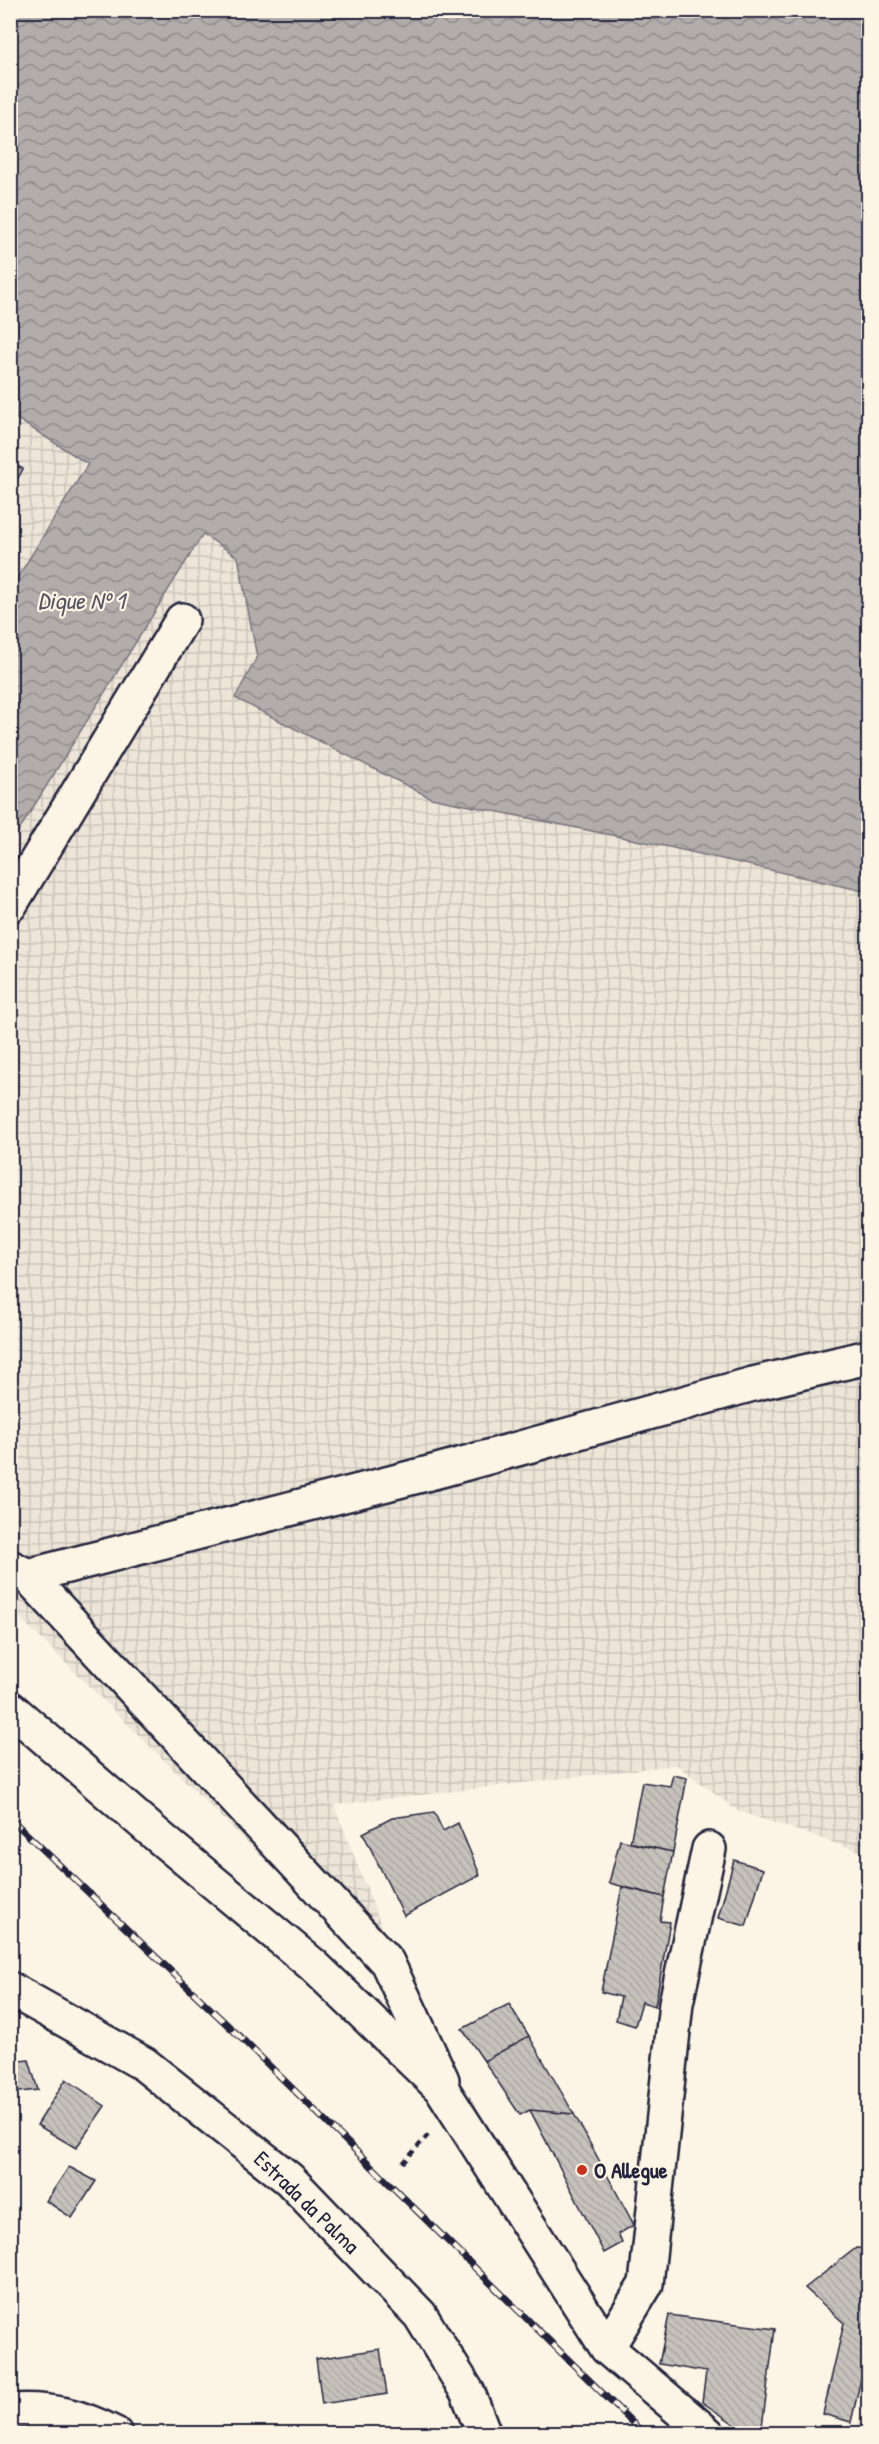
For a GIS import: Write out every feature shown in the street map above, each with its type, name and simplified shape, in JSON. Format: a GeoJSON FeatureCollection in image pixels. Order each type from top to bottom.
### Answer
{"type":"FeatureCollection","features":[{"type":"Feature","properties":{"kind":"street"},"geometry":{"type":"LineString","coordinates":[[10,905],[182,620]]}},
{"type":"Feature","properties":{"kind":"street"},"geometry":{"type":"LineString","coordinates":[[454,2106],[387,1962],[19,1571],[441,1470],[753,1384],[868,1357]]}},
{"type":"Feature","properties":{"kind":"street"},"geometry":{"type":"LineString","coordinates":[[10,1708],[158,1836],[313,1965],[442,2089],[608,2348],[708,2433]]}},
{"type":"Feature","properties":{"kind":"street"},"geometry":{"type":"LineString","coordinates":[[608,2348],[646,2284],[676,2003],[709,1848]]}},
{"type":"Feature","properties":{"kind":"street","name":"Estrada da Palma"},"geometry":{"type":"LineString","coordinates":[[10,1989],[144,2064],[289,2179],[420,2315],[468,2393],[484,2433]]}},
{"type":"Feature","properties":{"kind":"street"},"geometry":{"type":"LineString","coordinates":[[10,2411],[65,2413],[115,2433]]}},
{"type":"Feature","properties":{"kind":"shaded area"},"geometry":{"type":"Polygon","coordinates":[[[10,415],[239,556],[660,845],[868,892],[868,1854],[738,1811],[677,1765],[334,1805],[385,1935],[350,1944],[11,1609],[10,415]]]}},
{"type":"Feature","properties":{"kind":"shaded area"},"geometry":{"type":"Polygon","coordinates":[[[868,2382],[868,2433],[856,2433],[868,2382]]]}},
{"type":"Feature","properties":{"kind":"water","name":"Dique Nº 1"},"geometry":{"type":"Polygon","coordinates":[[[11,10],[868,11],[868,892],[660,845],[431,798],[235,698],[257,657],[238,557],[203,534],[11,843],[11,588],[88,464],[11,415],[11,10]]]}},
{"type":"Feature","properties":{"kind":"building"},"geometry":{"type":"Polygon","coordinates":[[[10,462],[23,469],[10,492],[10,462]]]}},
{"type":"Feature","properties":{"kind":"building"},"geometry":{"type":"Polygon","coordinates":[[[673,1775],[687,1778],[673,1852],[630,1843],[642,1782],[670,1786],[673,1775]]]}},
{"type":"Feature","properties":{"kind":"building"},"geometry":{"type":"Polygon","coordinates":[[[434,1812],[443,1831],[458,1823],[480,1875],[404,1916],[363,1833],[392,1818],[434,1812]]]}},
{"type":"Feature","properties":{"kind":"building"},"geometry":{"type":"Polygon","coordinates":[[[620,1840],[673,1852],[664,1897],[609,1883],[620,1840]]]}},
{"type":"Feature","properties":{"kind":"building"},"geometry":{"type":"Polygon","coordinates":[[[734,1860],[763,1869],[746,1926],[718,1918],[734,1860]]]}},
{"type":"Feature","properties":{"kind":"building"},"geometry":{"type":"Polygon","coordinates":[[[622,1887],[664,1897],[660,1921],[670,1922],[655,2006],[642,2002],[635,2026],[616,2020],[621,1997],[601,1992],[622,1887]]]}},
{"type":"Feature","properties":{"kind":"building"},"geometry":{"type":"Polygon","coordinates":[[[509,2004],[529,2036],[484,2061],[462,2029],[509,2004]]]}},
{"type":"Feature","properties":{"kind":"building"},"geometry":{"type":"Polygon","coordinates":[[[529,2036],[574,2114],[530,2110],[520,2115],[484,2061],[529,2036]]]}},
{"type":"Feature","properties":{"kind":"building"},"geometry":{"type":"Polygon","coordinates":[[[29,2060],[38,2090],[10,2093],[10,2062],[29,2060]]]}},
{"type":"Feature","properties":{"kind":"building"},"geometry":{"type":"Polygon","coordinates":[[[66,2079],[105,2106],[76,2148],[37,2125],[66,2079]]]}},
{"type":"Feature","properties":{"kind":"building","name":"O Allegue"},"geometry":{"type":"Polygon","coordinates":[[[530,2110],[574,2114],[634,2225],[618,2234],[622,2243],[604,2253],[530,2110]]]}},
{"type":"Feature","properties":{"kind":"building"},"geometry":{"type":"Polygon","coordinates":[[[69,2167],[96,2181],[72,2218],[46,2201],[69,2167]]]}},
{"type":"Feature","properties":{"kind":"building"},"geometry":{"type":"Polygon","coordinates":[[[856,2248],[868,2249],[868,2349],[851,2422],[823,2414],[844,2323],[805,2288],[856,2248]]]}},
{"type":"Feature","properties":{"kind":"building"},"geometry":{"type":"Polygon","coordinates":[[[669,2315],[775,2329],[761,2434],[749,2434],[702,2402],[706,2372],[659,2364],[669,2315]]]}},
{"type":"Feature","properties":{"kind":"building"},"geometry":{"type":"Polygon","coordinates":[[[380,2349],[387,2394],[322,2404],[316,2359],[380,2349]]]}},
{"type":"Feature","properties":{"kind":"railway"},"geometry":{"type":"LineString","coordinates":[[10,1818],[238,2035],[644,2434]]}},
{"type":"Feature","properties":{"kind":"place","name":"O Allegue"},"geometry":{"type":"Point","coordinates":[582,2170]}}]}
